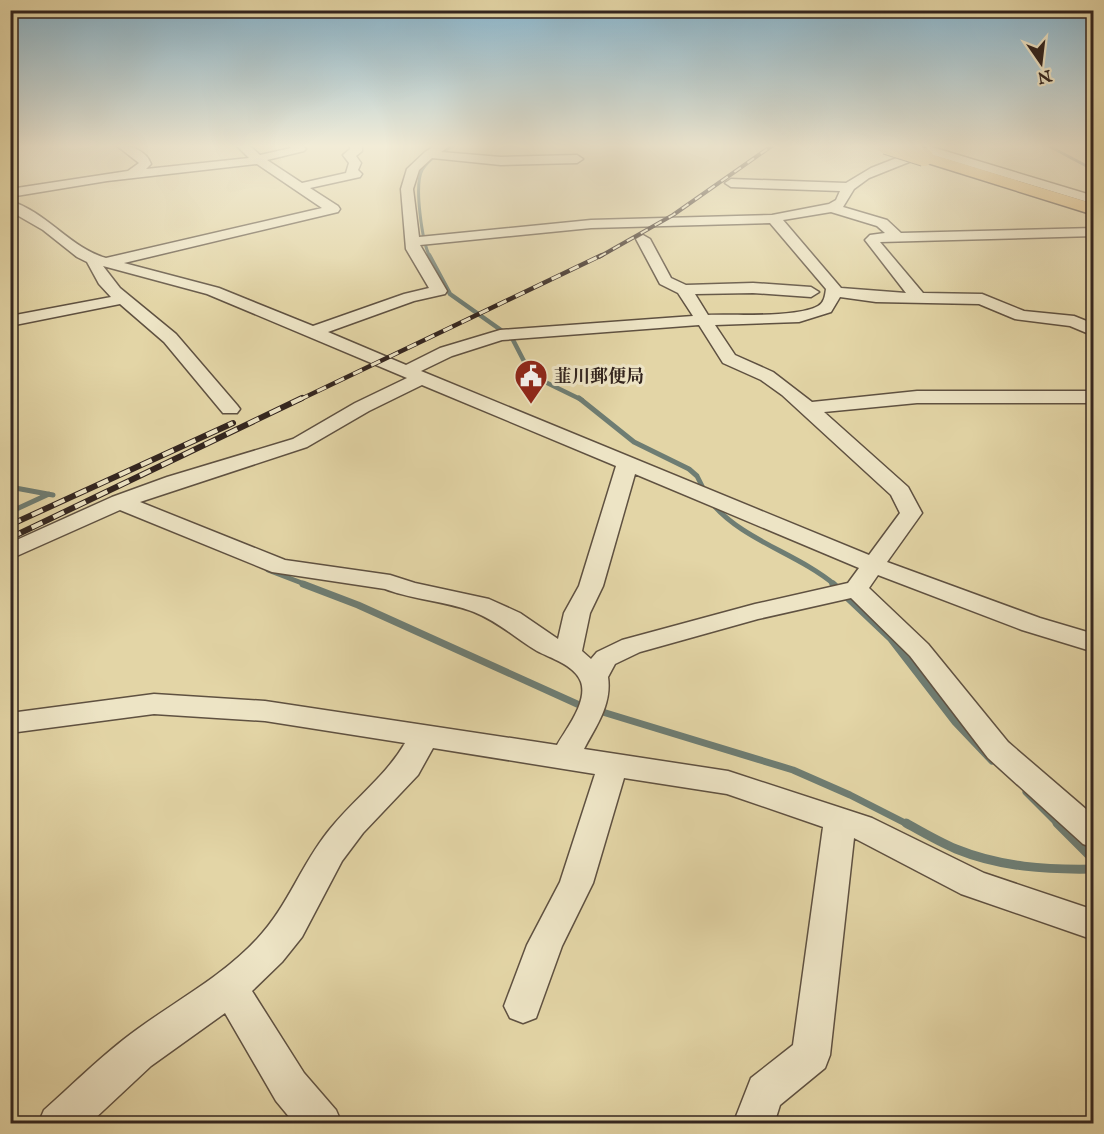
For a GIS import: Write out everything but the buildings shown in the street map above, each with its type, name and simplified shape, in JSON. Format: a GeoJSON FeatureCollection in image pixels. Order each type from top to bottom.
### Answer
{"type":"FeatureCollection","features":[{"type":"Feature","properties":{"kind":"highway"},"geometry":{"type":"LineString","coordinates":[[1052,198],[1094,212]]}},
{"type":"Feature","properties":{"kind":"street"},"geometry":{"type":"LineString","coordinates":[[230,409],[168,336],[123,299],[95,267],[99,261],[333,209],[315,198]]}},
{"type":"Feature","properties":{"kind":"street"},"geometry":{"type":"LineString","coordinates":[[410,198],[420,242]]}},
{"type":"Feature","properties":{"kind":"street"},"geometry":{"type":"LineString","coordinates":[[832,208],[844,198]]}},
{"type":"Feature","properties":{"kind":"street"},"geometry":{"type":"LineString","coordinates":[[10,206],[48,227],[82,254],[99,261],[213,291],[875,566],[1031,624],[1094,643]]}},
{"type":"Feature","properties":{"kind":"street"},"geometry":{"type":"LineString","coordinates":[[314,332],[410,297],[438,291],[413,249],[420,242],[591,224],[774,219],[784,214],[832,208],[882,223],[896,236]]}},
{"type":"Feature","properties":{"kind":"street"},"geometry":{"type":"LineString","coordinates":[[774,219],[834,292],[876,297],[982,299],[1021,316],[1074,321],[1094,331]]}},
{"type":"Feature","properties":{"kind":"street"},"geometry":{"type":"LineString","coordinates":[[918,297],[872,240],[878,237],[896,236],[1094,232]]}},
{"type":"Feature","properties":{"kind":"street"},"geometry":{"type":"LineString","coordinates":[[643,239],[665,281],[684,290],[753,288],[811,292]]}},
{"type":"Feature","properties":{"kind":"street"},"geometry":{"type":"LineString","coordinates":[[594,677],[606,658],[631,646],[755,612],[846,591],[875,566],[911,513],[900,492],[884,475],[807,408],[776,382],[729,359],[684,290]]}},
{"type":"Feature","properties":{"kind":"street"},"geometry":{"type":"LineString","coordinates":[[10,552],[120,502],[175,482],[300,443],[415,374],[446,352],[508,334],[704,320],[800,316],[825,309],[831,302],[834,292]]}},
{"type":"Feature","properties":{"kind":"street"},"geometry":{"type":"LineString","coordinates":[[10,321],[123,299]]}},
{"type":"Feature","properties":{"kind":"street"},"geometry":{"type":"LineString","coordinates":[[807,408],[917,397],[1094,397]]}},
{"type":"Feature","properties":{"kind":"street"},"geometry":{"type":"LineString","coordinates":[[568,653],[577,613],[591,585],[628,462]]}},
{"type":"Feature","properties":{"kind":"street"},"geometry":{"type":"LineString","coordinates":[[120,502],[280,567],[390,582],[408,589],[480,605],[511,619],[547,645],[568,653],[594,677],[596,691],[593,705],[565,758]]}},
{"type":"Feature","properties":{"kind":"street"},"geometry":{"type":"LineString","coordinates":[[846,591],[919,650],[998,750],[1094,836]]}},
{"type":"Feature","properties":{"kind":"street"},"geometry":{"type":"LineString","coordinates":[[10,723],[154,704],[265,711],[728,783],[861,827],[973,884],[1094,925]]}},
{"type":"Feature","properties":{"kind":"street"},"geometry":{"type":"LineString","coordinates":[[58,1124],[137,1053],[230,988],[269,951],[290,926],[306,900],[318,870],[330,852],[352,824],[407,766],[425,735]]}},
{"type":"Feature","properties":{"kind":"street"},"geometry":{"type":"LineString","coordinates":[[523,1006],[545,945],[576,883],[613,765]]}},
{"type":"Feature","properties":{"kind":"street"},"geometry":{"type":"LineString","coordinates":[[753,1124],[765,1092],[811,1055],[840,821]]}},
{"type":"Feature","properties":{"kind":"street"},"geometry":{"type":"LineString","coordinates":[[230,988],[290,1087],[322,1124]]}},
{"type":"Feature","properties":{"kind":"waterway"},"geometry":{"type":"LineString","coordinates":[[419,198],[424,239],[430,256]]}},
{"type":"Feature","properties":{"kind":"waterway"},"geometry":{"type":"LineString","coordinates":[[430,256],[450,294],[512,338],[527,367],[539,379],[581,399]]}},
{"type":"Feature","properties":{"kind":"waterway"},"geometry":{"type":"LineString","coordinates":[[581,399],[634,442],[689,469],[697,476],[705,492]]}},
{"type":"Feature","properties":{"kind":"waterway"},"geometry":{"type":"LineString","coordinates":[[10,487],[49,494]]}},
{"type":"Feature","properties":{"kind":"waterway"},"geometry":{"type":"LineString","coordinates":[[10,512],[49,494]]}},
{"type":"Feature","properties":{"kind":"waterway"},"geometry":{"type":"LineString","coordinates":[[49,494],[53,495]]}},
{"type":"Feature","properties":{"kind":"waterway"},"geometry":{"type":"LineString","coordinates":[[710,501],[737,526],[804,564],[835,585]]}},
{"type":"Feature","properties":{"kind":"waterway"},"geometry":{"type":"LineString","coordinates":[[268,570],[307,585]]}},
{"type":"Feature","properties":{"kind":"waterway"},"geometry":{"type":"LineString","coordinates":[[303,584],[358,605],[586,708]]}},
{"type":"Feature","properties":{"kind":"waterway"},"geometry":{"type":"LineString","coordinates":[[833,584],[891,639],[955,722],[992,761]]}},
{"type":"Feature","properties":{"kind":"waterway"},"geometry":{"type":"LineString","coordinates":[[596,710],[793,770],[850,795],[909,825]]}},
{"type":"Feature","properties":{"kind":"waterway"},"geometry":{"type":"LineString","coordinates":[[1026,792],[1094,860]]}},
{"type":"Feature","properties":{"kind":"waterway"},"geometry":{"type":"LineString","coordinates":[[906,823],[950,846],[990,860],[1041,868],[1094,869]]}},
{"type":"Feature","properties":{"kind":"railway"},"geometry":{"type":"LineString","coordinates":[[599,257],[673,215],[697,198]]}},
{"type":"Feature","properties":{"kind":"railway"},"geometry":{"type":"LineString","coordinates":[[299,400],[602,255]]}},
{"type":"Feature","properties":{"kind":"railway"},"geometry":{"type":"LineString","coordinates":[[10,538],[302,398]]}},
{"type":"Feature","properties":{"kind":"railway"},"geometry":{"type":"LineString","coordinates":[[10,525],[233,423]]}},
{"type":"Feature","properties":{"kind":"place","name":"韮川郵便局"},"geometry":{"type":"Point","coordinates":[531,405]}}]}
